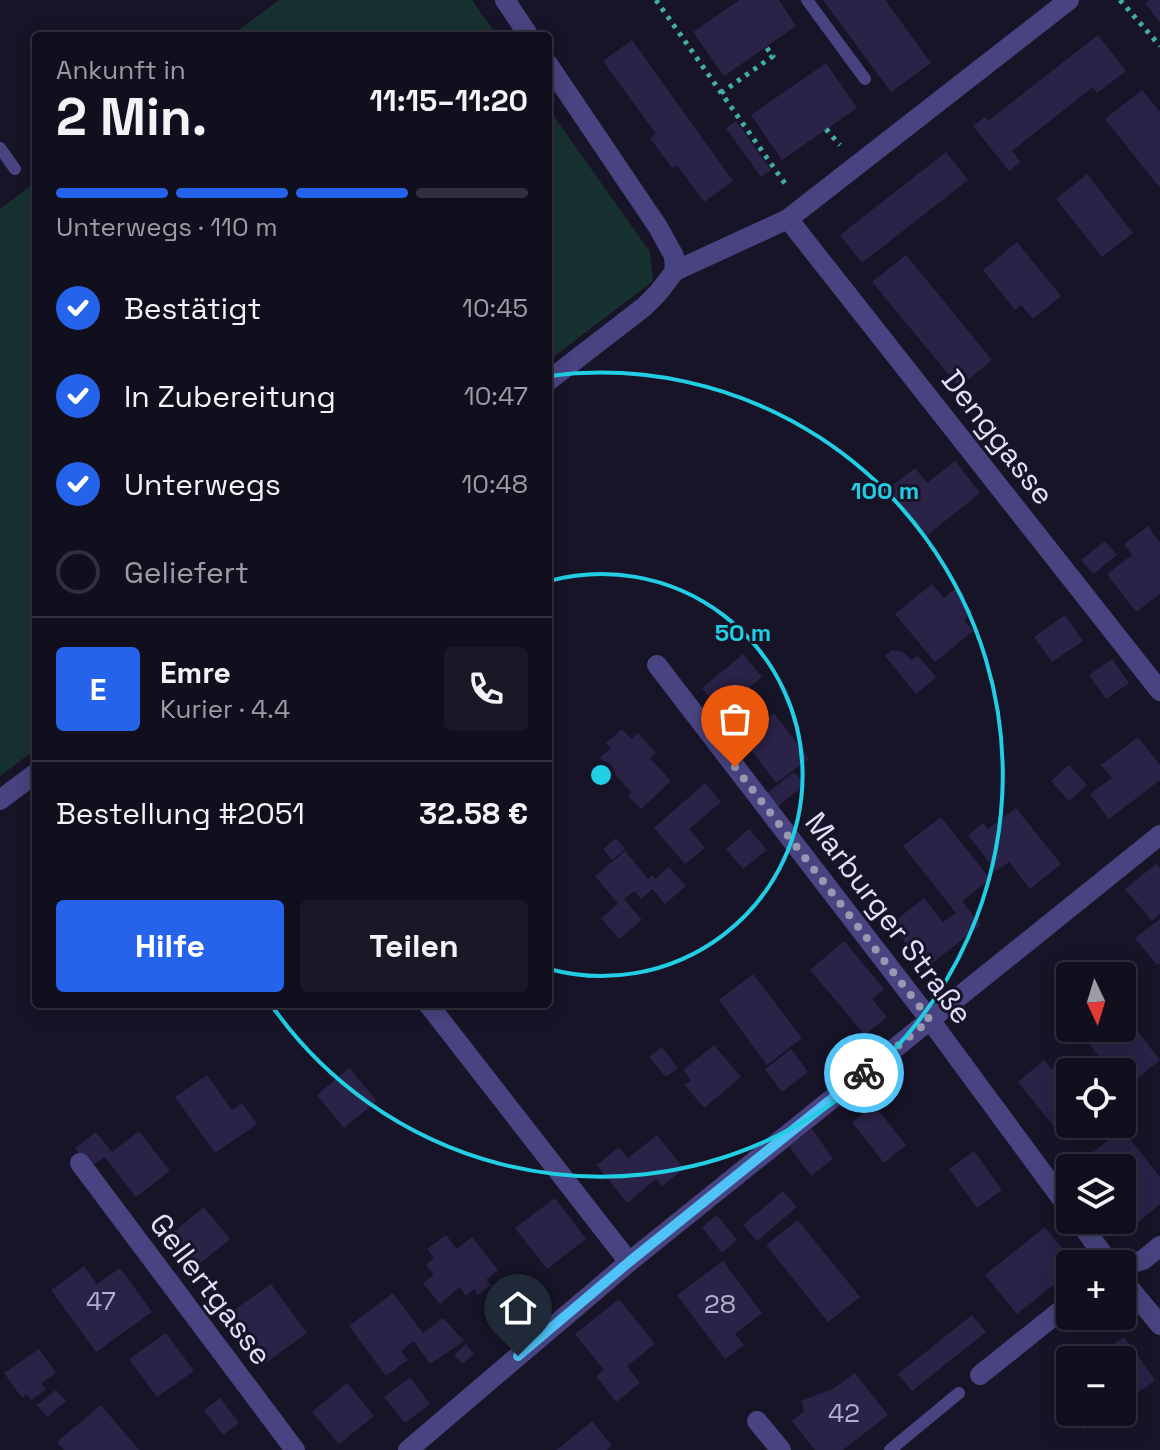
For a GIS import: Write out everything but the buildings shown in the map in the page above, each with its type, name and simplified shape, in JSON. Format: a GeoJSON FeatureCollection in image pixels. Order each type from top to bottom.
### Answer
{"type":"FeatureCollection","features":[{"type":"Feature","properties":{"kind":"street"},"geometry":{"type":"LineString","coordinates":[[505,0],[526,32]]}},
{"type":"Feature","properties":{"kind":"street"},"geometry":{"type":"LineString","coordinates":[[552,378],[644,307],[675,271],[788,219],[1069,0]]}},
{"type":"Feature","properties":{"kind":"street"},"geometry":{"type":"LineString","coordinates":[[552,70],[658,227],[674,256],[675,271]]}},
{"type":"Feature","properties":{"kind":"street","name":"Denggasse"},"geometry":{"type":"LineString","coordinates":[[788,219],[1160,691]]}},
{"type":"Feature","properties":{"kind":"street","name":"Marburger Straße"},"geometry":{"type":"LineString","coordinates":[[657,665],[930,1020],[1056,1191]]}},
{"type":"Feature","properties":{"kind":"street"},"geometry":{"type":"LineString","coordinates":[[0,800],[32,776]]}},
{"type":"Feature","properties":{"kind":"street"},"geometry":{"type":"LineString","coordinates":[[408,1450],[629,1262],[1160,835]]}},
{"type":"Feature","properties":{"kind":"street"},"geometry":{"type":"LineString","coordinates":[[431,1008],[629,1262]]}},
{"type":"Feature","properties":{"kind":"street","name":"Gellertgasse"},"geometry":{"type":"LineString","coordinates":[[80,1163],[295,1450]]}},
{"type":"Feature","properties":{"kind":"street"},"geometry":{"type":"LineString","coordinates":[[1136,1262],[1160,1246]]}},
{"type":"Feature","properties":{"kind":"street"},"geometry":{"type":"LineString","coordinates":[[1136,1296],[1160,1325]]}},
{"type":"Feature","properties":{"kind":"street"},"geometry":{"type":"LineString","coordinates":[[980,1375],[1056,1314]]}},
{"type":"Feature","properties":{"kind":"street"},"geometry":{"type":"LineString","coordinates":[[757,1421],[781,1450]]}},
{"type":"Feature","properties":{"kind":"lane"},"geometry":{"type":"LineString","coordinates":[[807,0],[865,79]]}},
{"type":"Feature","properties":{"kind":"lane"},"geometry":{"type":"LineString","coordinates":[[0,148],[15,169]]}},
{"type":"Feature","properties":{"kind":"lane"},"geometry":{"type":"LineString","coordinates":[[890,1450],[959,1393]]}},
{"type":"Feature","properties":{"kind":"path"},"geometry":{"type":"LineString","coordinates":[[656,0],[786,185]]}},
{"type":"Feature","properties":{"kind":"path"},"geometry":{"type":"LineString","coordinates":[[1120,0],[1160,46]]}},
{"type":"Feature","properties":{"kind":"path"},"geometry":{"type":"LineString","coordinates":[[721,93],[773,56],[766,47]]}},
{"type":"Feature","properties":{"kind":"path"},"geometry":{"type":"LineString","coordinates":[[826,129],[840,145]]}},
{"type":"Feature","properties":{"kind":"green space"},"geometry":{"type":"Polygon","coordinates":[[[279,0],[472,0],[494,32],[236,32],[279,0]]]}},
{"type":"Feature","properties":{"kind":"green space"},"geometry":{"type":"Polygon","coordinates":[[[552,114],[650,252],[653,281],[552,358],[552,114]]]}},
{"type":"Feature","properties":{"kind":"green space"},"geometry":{"type":"Polygon","coordinates":[[[32,185],[32,752],[0,776],[0,209],[32,185]]]}},
{"type":"Feature","properties":{"kind":"way so far"},"geometry":{"type":"LineString","coordinates":[[735,767],[930,1020],[864,1073]]}},
{"type":"Feature","properties":{"kind":"route"},"geometry":{"type":"LineString","coordinates":[[518,1356],[629,1262],[864,1073]]}}]}
